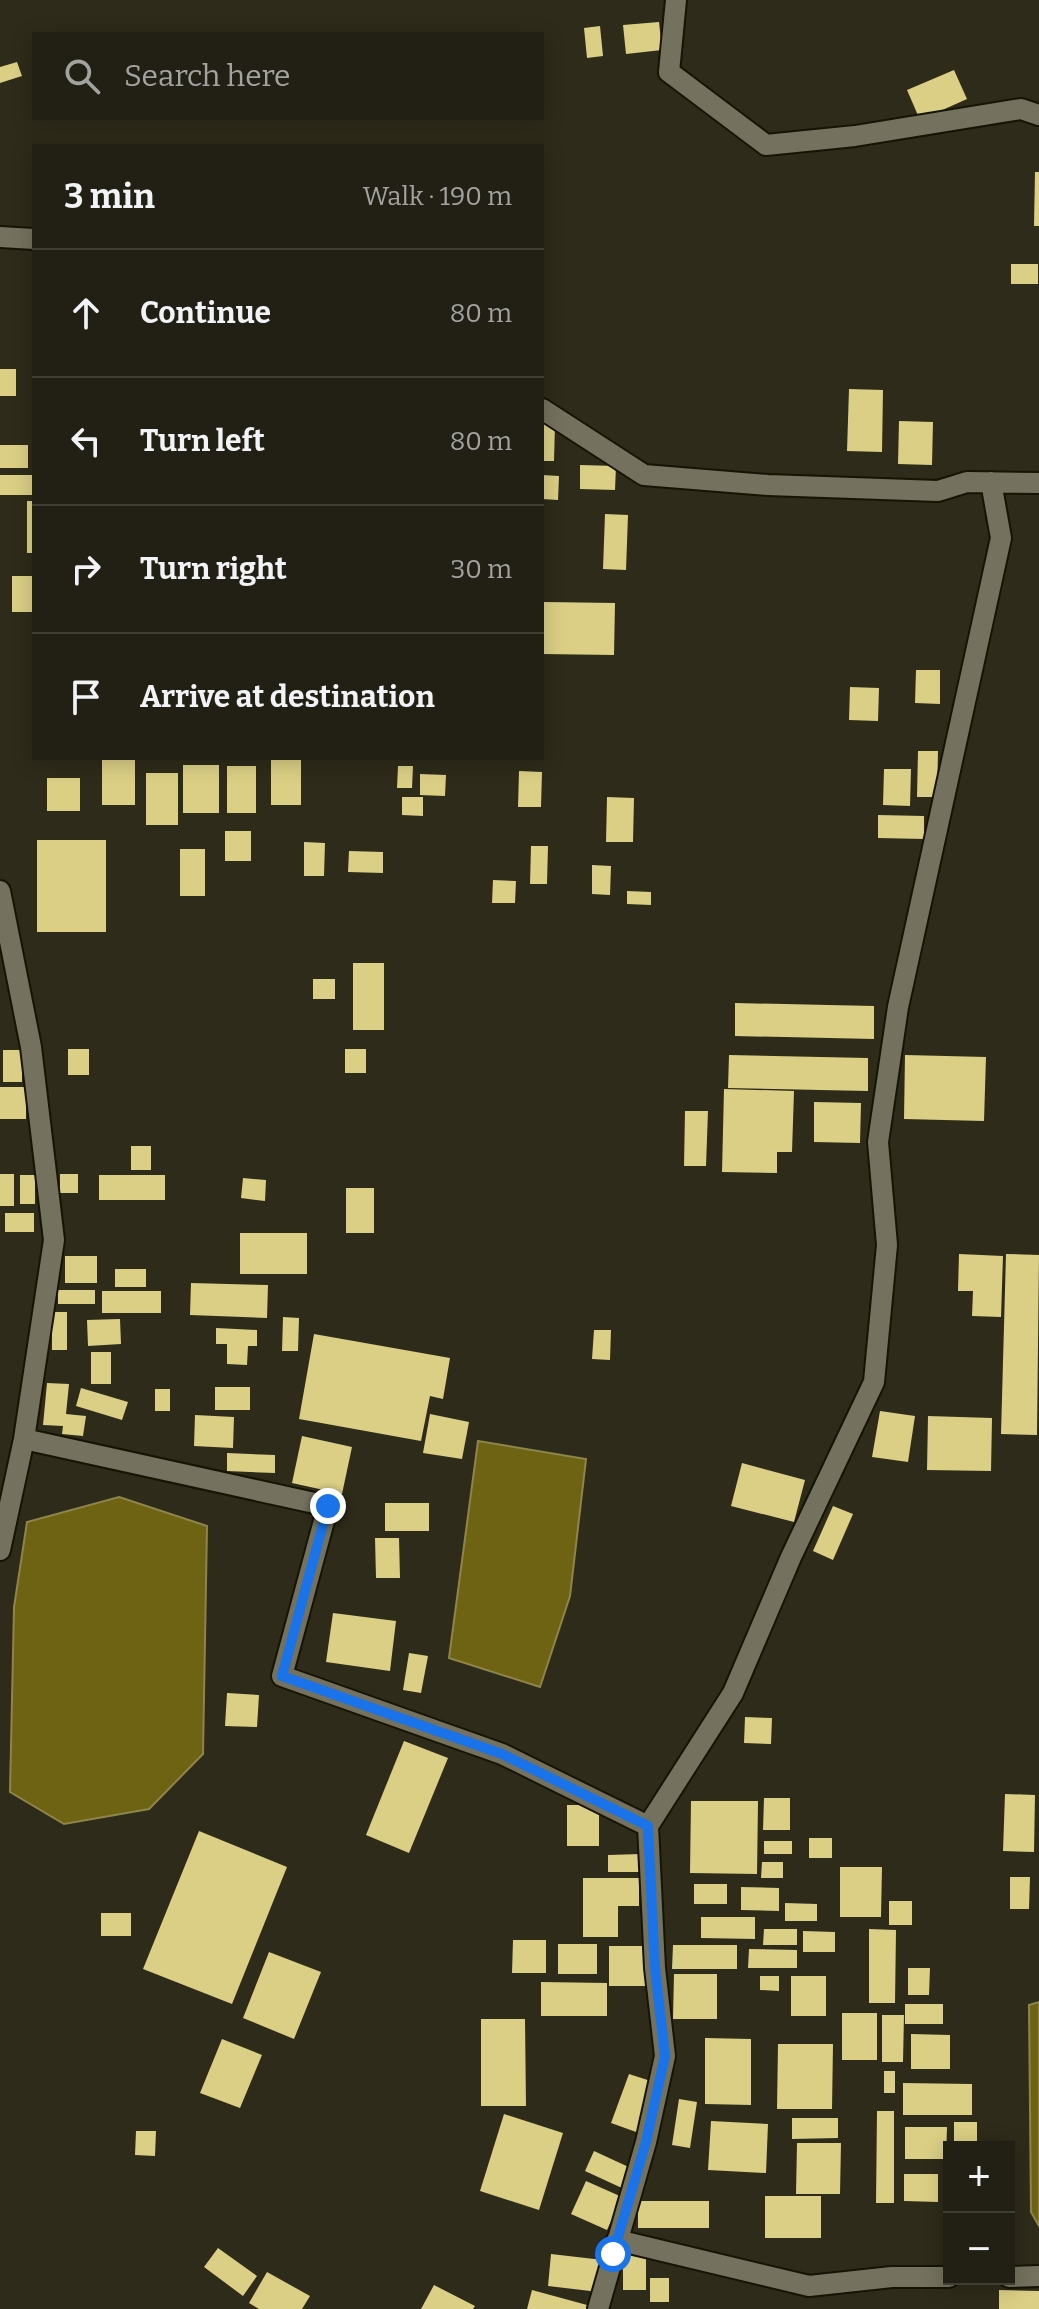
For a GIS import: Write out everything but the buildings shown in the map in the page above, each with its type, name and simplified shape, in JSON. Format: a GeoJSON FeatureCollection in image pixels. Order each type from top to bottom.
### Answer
{"type":"FeatureCollection","features":[{"type":"Feature","properties":{"kind":"street"},"geometry":{"type":"LineString","coordinates":[[676,0],[669,72],[766,145],[1030,112],[1039,96]]}},
{"type":"Feature","properties":{"kind":"street"},"geometry":{"type":"LineString","coordinates":[[0,237],[32,239]]}},
{"type":"Feature","properties":{"kind":"street"},"geometry":{"type":"LineString","coordinates":[[544,410],[644,475],[768,485],[938,491],[967,482],[1039,483]]}},
{"type":"Feature","properties":{"kind":"street"},"geometry":{"type":"LineString","coordinates":[[598,2309],[646,2142],[665,2056],[655,1968],[648,1826],[733,1693],[791,1557],[874,1382],[887,1245],[878,1142],[898,1007],[1001,538],[991,482]]}},
{"type":"Feature","properties":{"kind":"street"},"geometry":{"type":"LineString","coordinates":[[0,891],[31,1047],[54,1240],[24,1439],[0,1550]]}},
{"type":"Feature","properties":{"kind":"street"},"geometry":{"type":"LineString","coordinates":[[24,1439],[328,1506],[282,1676],[502,1754],[648,1826]]}},
{"type":"Feature","properties":{"kind":"street"},"geometry":{"type":"LineString","coordinates":[[617,2240],[809,2286],[892,2277],[943,2277]]}},
{"type":"Feature","properties":{"kind":"street"},"geometry":{"type":"LineString","coordinates":[[1015,2277],[1039,2276]]}},
{"type":"Feature","properties":{"kind":"shaded area"},"geometry":{"type":"Polygon","coordinates":[[[478,1441],[586,1459],[570,1596],[540,1687],[449,1658],[478,1441]]]}},
{"type":"Feature","properties":{"kind":"shaded area"},"geometry":{"type":"Polygon","coordinates":[[[119,1497],[207,1526],[203,1754],[149,1809],[64,1824],[10,1792],[14,1607],[27,1522],[119,1497]]]}},
{"type":"Feature","properties":{"kind":"shaded area"},"geometry":{"type":"Polygon","coordinates":[[[1039,2002],[1039,2226],[1031,2212],[1029,2005],[1039,2002]]]}},
{"type":"Feature","properties":{"kind":"route"},"geometry":{"type":"LineString","coordinates":[[328,1506],[282,1676],[502,1754],[648,1826],[655,1968],[665,2056],[646,2142],[613,2254]]}}]}
